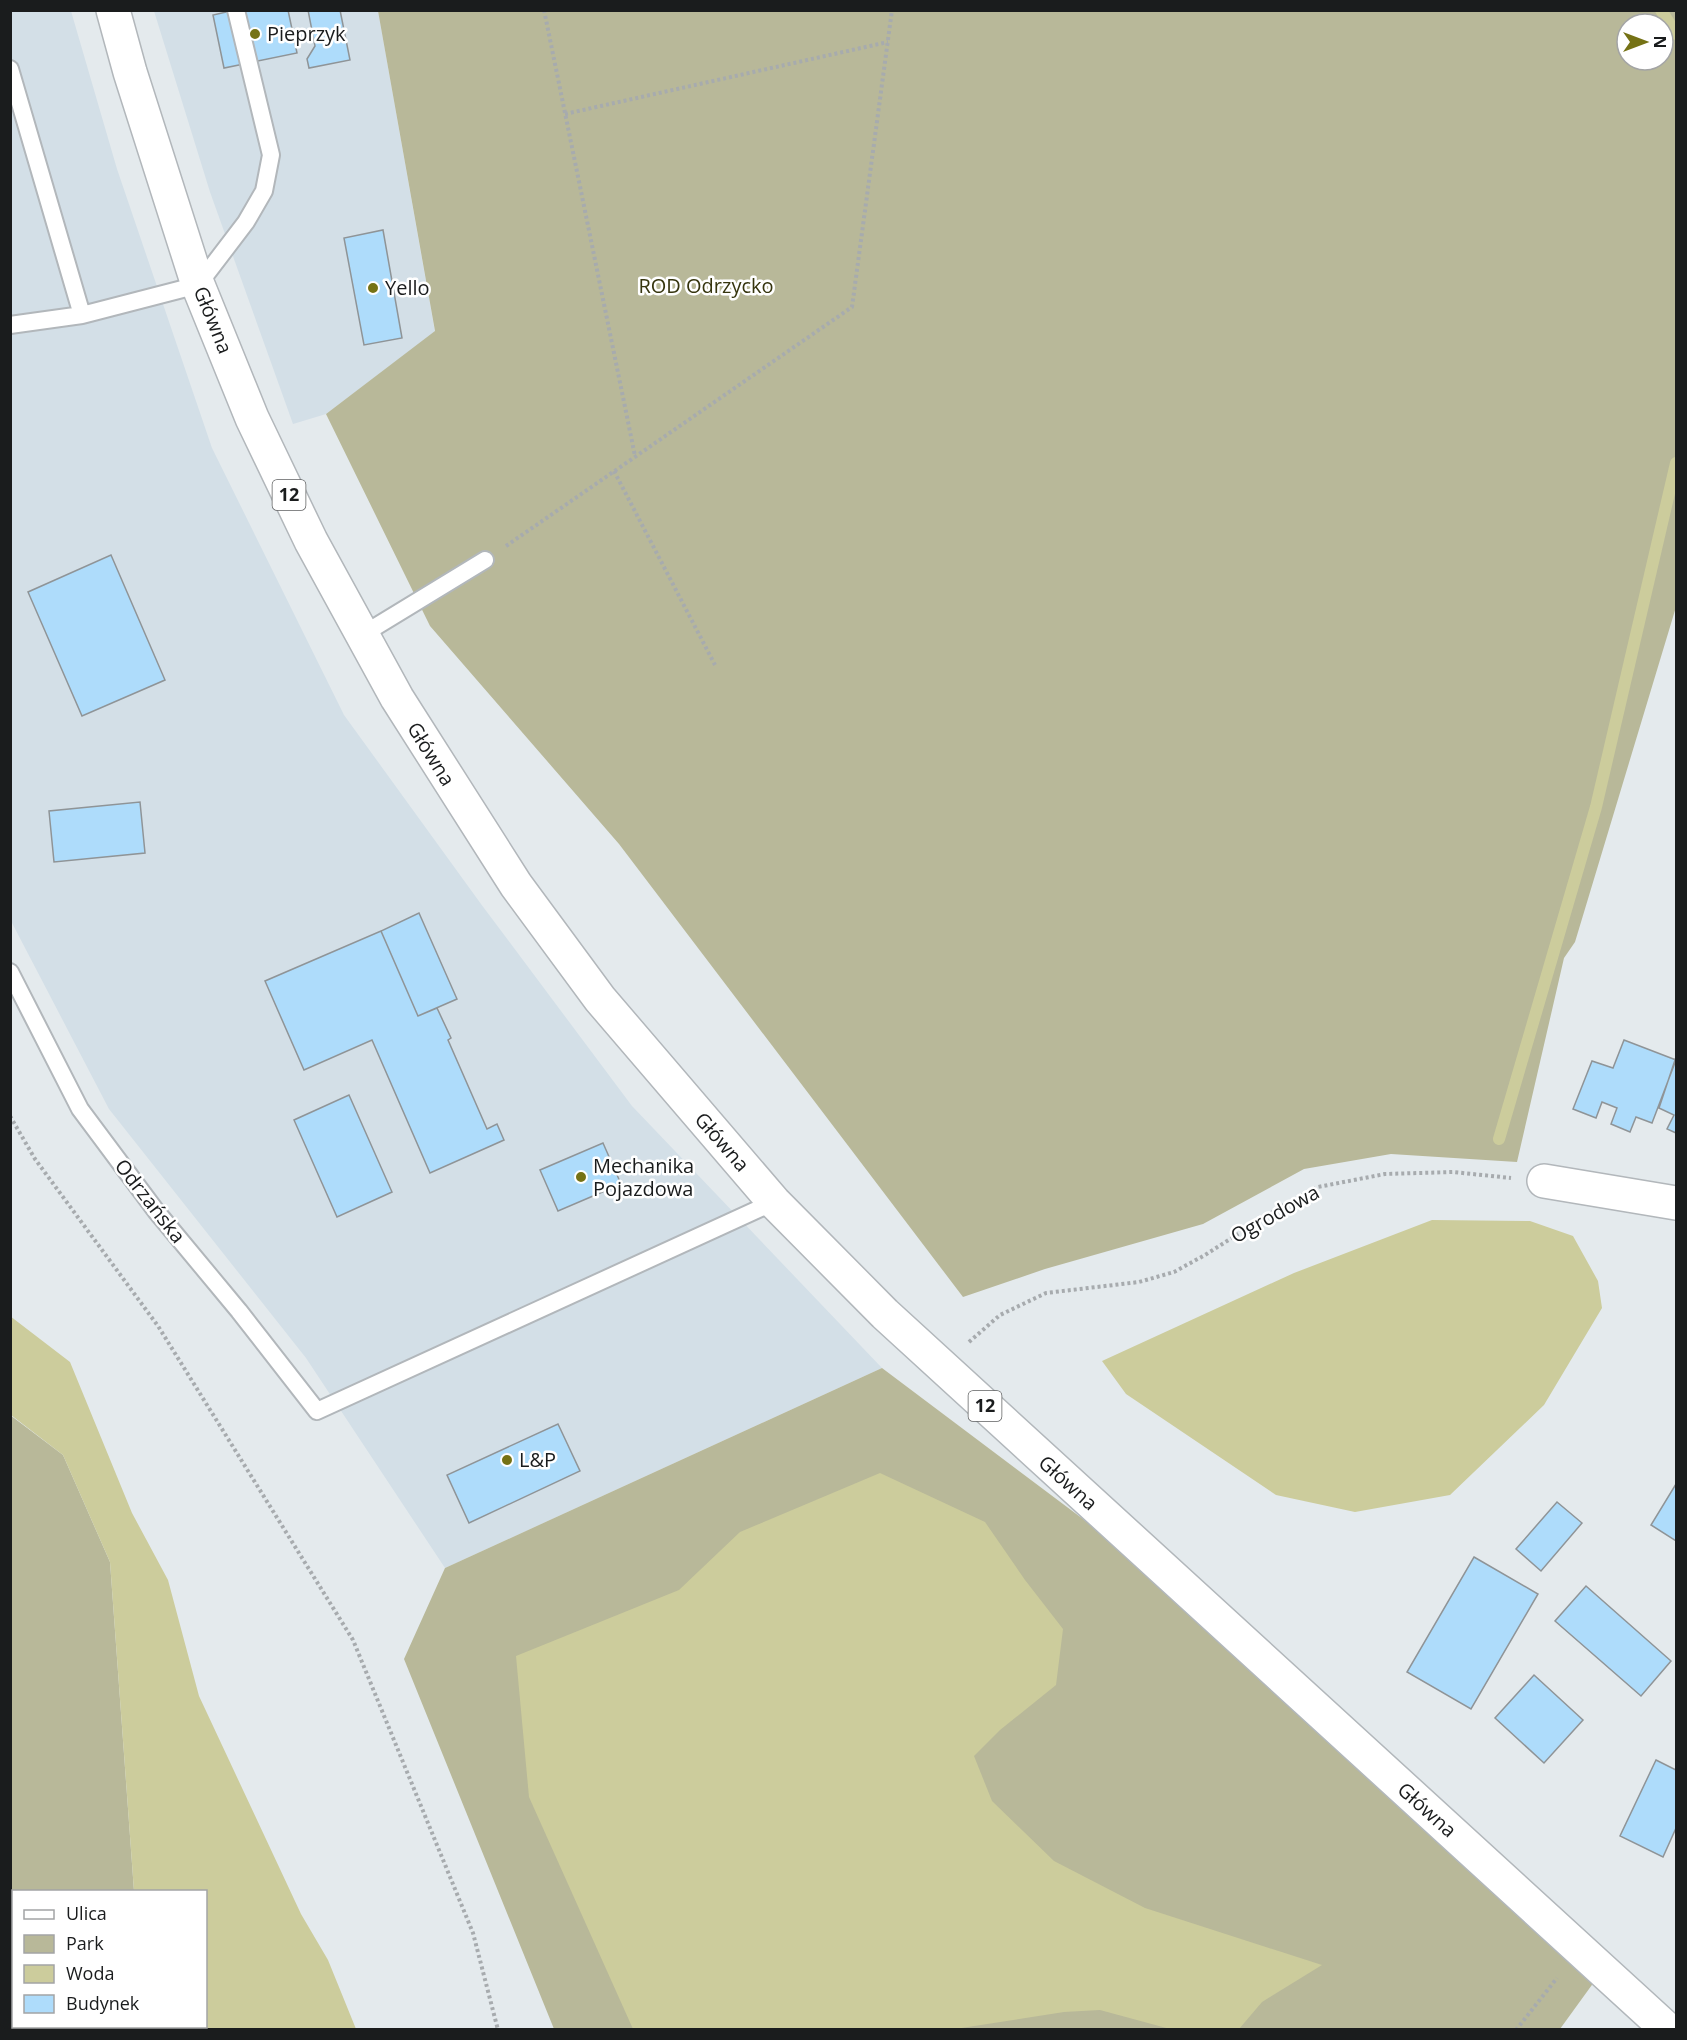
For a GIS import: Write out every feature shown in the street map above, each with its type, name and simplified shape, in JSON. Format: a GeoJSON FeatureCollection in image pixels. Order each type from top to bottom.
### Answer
{"type":"FeatureCollection","features":[{"type":"Feature","properties":{"kind":"main road","name":"Główna"},"geometry":{"type":"LineString","coordinates":[[113,10],[133,82],[198,285],[252,418],[311,541],[403,707],[516,885],[600,999],[774,1202],[885,1314],[1668,2030]]}},
{"type":"Feature","properties":{"kind":"main road"},"geometry":{"type":"LineString","coordinates":[[1544,1181],[1677,1203]]}},
{"type":"Feature","properties":{"kind":"lane"},"geometry":{"type":"LineString","coordinates":[[10,325],[82,315],[198,285],[246,222],[264,191],[271,155],[236,10]]}},
{"type":"Feature","properties":{"kind":"lane"},"geometry":{"type":"LineString","coordinates":[[10,69],[82,315]]}},
{"type":"Feature","properties":{"kind":"lane"},"geometry":{"type":"LineString","coordinates":[[362,635],[485,560]]}},
{"type":"Feature","properties":{"kind":"lane","name":"Odrzańska"},"geometry":{"type":"LineString","coordinates":[[10,972],[80,1109],[156,1211],[317,1411],[774,1202]]}},
{"type":"Feature","properties":{"kind":"path"},"geometry":{"type":"LineString","coordinates":[[544,10],[635,456]]}},
{"type":"Feature","properties":{"kind":"path"},"geometry":{"type":"LineString","coordinates":[[485,560],[852,307],[892,10]]}},
{"type":"Feature","properties":{"kind":"path"},"geometry":{"type":"LineString","coordinates":[[565,114],[888,42]]}},
{"type":"Feature","properties":{"kind":"path"},"geometry":{"type":"LineString","coordinates":[[614,471],[715,665]]}},
{"type":"Feature","properties":{"kind":"path"},"geometry":{"type":"LineString","coordinates":[[10,1116],[35,1160],[158,1326],[354,1640],[473,1934],[498,2030]]}},
{"type":"Feature","properties":{"kind":"path","name":"Ogrodowa"},"geometry":{"type":"LineString","coordinates":[[940,1365],[1000,1315],[1046,1293],[1139,1282],[1174,1272],[1282,1206],[1318,1187],[1386,1174],[1453,1172],[1544,1181]]}},
{"type":"Feature","properties":{"kind":"path"},"geometry":{"type":"LineString","coordinates":[[1516,2030],[1580,1949]]}},
{"type":"Feature","properties":{"kind":"shaded area"},"geometry":{"type":"Polygon","coordinates":[[[11,11],[71,11],[117,169],[212,448],[344,715],[632,1106],[882,1368],[445,1568],[306,1358],[109,1109],[11,921],[11,11]]]}},
{"type":"Feature","properties":{"kind":"shaded area"},"geometry":{"type":"Polygon","coordinates":[[[154,11],[378,11],[435,332],[326,414],[293,424],[210,192],[154,11]]]}},
{"type":"Feature","properties":{"kind":"green space","name":"ROD Odrzycko"},"geometry":{"type":"Polygon","coordinates":[[[378,11],[1676,11],[1676,607],[1575,942],[1564,958],[1517,1162],[1391,1154],[1304,1169],[1203,1224],[1045,1269],[963,1297],[619,844],[430,626],[326,414],[435,331],[378,11]]]}},
{"type":"Feature","properties":{"kind":"green space"},"geometry":{"type":"Polygon","coordinates":[[[882,1368],[1284,1670],[1610,1960],[1560,2029],[554,2029],[404,1659],[445,1568],[882,1368]]]}},
{"type":"Feature","properties":{"kind":"green space"},"geometry":{"type":"Polygon","coordinates":[[[10,1415],[63,1455],[110,1562],[134,1890],[12,1890],[12,2028],[143,2028],[11,2029],[10,1415]]]}},
{"type":"Feature","properties":{"kind":"water"},"geometry":{"type":"Polygon","coordinates":[[[1432,1220],[1530,1221],[1573,1236],[1598,1281],[1602,1308],[1544,1405],[1450,1495],[1355,1512],[1276,1495],[1126,1394],[1102,1361],[1294,1273],[1432,1220]]]}},
{"type":"Feature","properties":{"kind":"water"},"geometry":{"type":"Polygon","coordinates":[[[10,1316],[70,1362],[132,1513],[168,1580],[199,1696],[301,1914],[328,1960],[356,2029],[143,2029],[207,2028],[207,1890],[134,1890],[110,1562],[63,1455],[11,1415],[10,1316]]]}},
{"type":"Feature","properties":{"kind":"water"},"geometry":{"type":"Polygon","coordinates":[[[880,1473],[985,1522],[1025,1580],[1063,1629],[1056,1685],[1000,1730],[974,1756],[992,1801],[1054,1861],[1145,1908],[1322,1965],[1262,2002],[1239,2029],[1170,2029],[1100,2010],[1064,2012],[955,2029],[633,2029],[529,1797],[516,1656],[679,1590],[740,1532],[880,1473]]]}},
{"type":"Feature","properties":{"kind":"building","name":"Pieprzyk"},"geometry":{"type":"Polygon","coordinates":[[[235,10],[288,10],[297,53],[224,68],[213,15],[235,10]]]}},
{"type":"Feature","properties":{"kind":"building"},"geometry":{"type":"Polygon","coordinates":[[[308,10],[340,10],[350,60],[309,68],[307,59],[315,46],[308,10]]]}},
{"type":"Feature","properties":{"kind":"building","name":"Yello"},"geometry":{"type":"Polygon","coordinates":[[[383,230],[402,338],[364,345],[344,238],[383,230]]]}},
{"type":"Feature","properties":{"kind":"building"},"geometry":{"type":"Polygon","coordinates":[[[111,555],[165,680],[82,716],[28,592],[111,555]]]}},
{"type":"Feature","properties":{"kind":"building"},"geometry":{"type":"Polygon","coordinates":[[[140,802],[145,853],[54,862],[49,811],[140,802]]]}},
{"type":"Feature","properties":{"kind":"building"},"geometry":{"type":"Polygon","coordinates":[[[419,913],[457,999],[418,1016],[381,931],[419,913]]]}},
{"type":"Feature","properties":{"kind":"building"},"geometry":{"type":"Polygon","coordinates":[[[381,931],[418,1016],[437,1008],[451,1038],[448,1040],[487,1129],[497,1124],[504,1140],[430,1173],[372,1040],[304,1070],[265,981],[381,931]]]}},
{"type":"Feature","properties":{"kind":"building"},"geometry":{"type":"Polygon","coordinates":[[[1624,1040],[1676,1060],[1652,1123],[1636,1117],[1630,1132],[1611,1124],[1617,1108],[1602,1102],[1596,1118],[1573,1109],[1592,1061],[1613,1068],[1624,1040]]]}},
{"type":"Feature","properties":{"kind":"building"},"geometry":{"type":"Polygon","coordinates":[[[1676,1057],[1676,1133],[1667,1129],[1674,1115],[1659,1108],[1676,1057]]]}},
{"type":"Feature","properties":{"kind":"building"},"geometry":{"type":"Polygon","coordinates":[[[349,1095],[392,1192],[337,1217],[294,1120],[349,1095]]]}},
{"type":"Feature","properties":{"kind":"building","name":"Mechanika Pojazdowa"},"geometry":{"type":"Polygon","coordinates":[[[603,1143],[621,1184],[558,1211],[540,1170],[603,1143]]]}},
{"type":"Feature","properties":{"kind":"building"},"geometry":{"type":"Polygon","coordinates":[[[558,1424],[580,1471],[469,1523],[447,1475],[558,1424]]]}},
{"type":"Feature","properties":{"kind":"building"},"geometry":{"type":"Polygon","coordinates":[[[1676,1484],[1676,1541],[1651,1525],[1676,1484]]]}},
{"type":"Feature","properties":{"kind":"building"},"geometry":{"type":"Polygon","coordinates":[[[1557,1502],[1582,1523],[1541,1571],[1516,1549],[1557,1502]]]}},
{"type":"Feature","properties":{"kind":"building"},"geometry":{"type":"Polygon","coordinates":[[[1474,1557],[1538,1594],[1471,1709],[1407,1672],[1474,1557]]]}},
{"type":"Feature","properties":{"kind":"building"},"geometry":{"type":"Polygon","coordinates":[[[1586,1586],[1671,1661],[1641,1696],[1555,1621],[1586,1586]]]}},
{"type":"Feature","properties":{"kind":"building"},"geometry":{"type":"Polygon","coordinates":[[[1534,1675],[1583,1720],[1544,1763],[1495,1718],[1534,1675]]]}},
{"type":"Feature","properties":{"kind":"building"},"geometry":{"type":"Polygon","coordinates":[[[1656,1760],[1676,1770],[1676,1828],[1663,1857],[1620,1836],[1656,1760]]]}},
{"type":"Feature","properties":{"kind":"waterway"},"geometry":{"type":"LineString","coordinates":[[1661,10],[1676,34]]}},
{"type":"Feature","properties":{"kind":"waterway"},"geometry":{"type":"LineString","coordinates":[[1499,1139],[1596,807],[1676,463]]}},
{"type":"Feature","properties":{"kind":"place","name":"Pieprzyk"},"geometry":{"type":"Point","coordinates":[255,34]}},
{"type":"Feature","properties":{"kind":"place","name":"Yello"},"geometry":{"type":"Point","coordinates":[373,288]}},
{"type":"Feature","properties":{"kind":"place","name":"Mechanika Pojazdowa"},"geometry":{"type":"Point","coordinates":[581,1177]}},
{"type":"Feature","properties":{"kind":"place","name":"L&P"},"geometry":{"type":"Point","coordinates":[507,1460]}}]}
